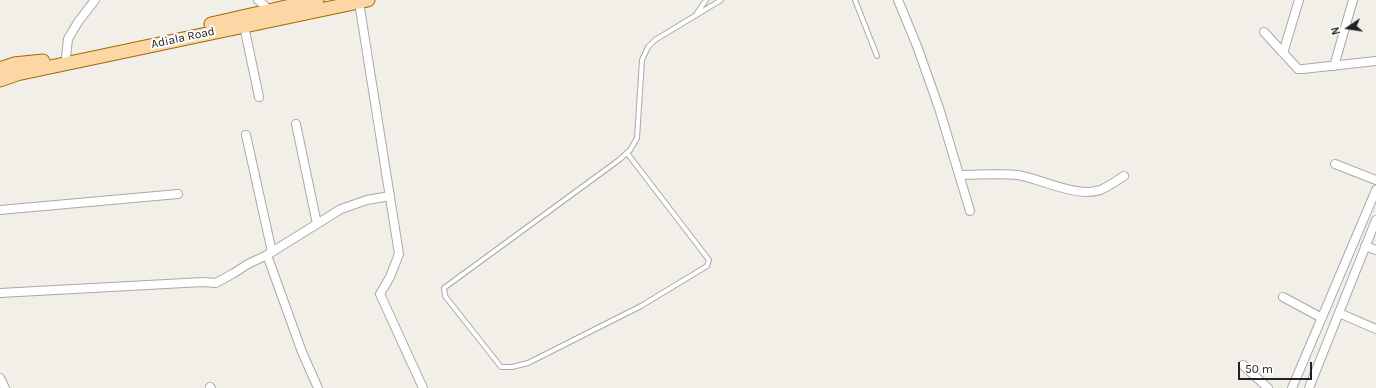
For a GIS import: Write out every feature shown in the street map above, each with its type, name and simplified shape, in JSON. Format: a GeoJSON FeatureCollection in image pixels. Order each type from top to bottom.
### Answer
{"type":"FeatureCollection","features":[{"type":"Feature","properties":{"kind":"main road","name":"Adiala Road"},"geometry":{"type":"LineString","coordinates":[[0,69],[14,64],[66,58],[317,0]]}},
{"type":"Feature","properties":{"kind":"main road","name":"Adiala Road"},"geometry":{"type":"LineString","coordinates":[[0,80],[24,72],[363,1]]}},
{"type":"Feature","properties":{"kind":"street"},"geometry":{"type":"LineString","coordinates":[[66,58],[68,39],[78,22],[95,0]]}},
{"type":"Feature","properties":{"kind":"street"},"geometry":{"type":"LineString","coordinates":[[258,0],[270,10]]}},
{"type":"Feature","properties":{"kind":"street"},"geometry":{"type":"LineString","coordinates":[[898,0],[924,65],[939,108],[970,211]]}},
{"type":"Feature","properties":{"kind":"street"},"geometry":{"type":"LineString","coordinates":[[1283,53],[1299,0]]}},
{"type":"Feature","properties":{"kind":"street"},"geometry":{"type":"LineString","coordinates":[[1334,66],[1353,0]]}},
{"type":"Feature","properties":{"kind":"street"},"geometry":{"type":"LineString","coordinates":[[363,1],[399,254],[390,277],[380,294],[424,388]]}},
{"type":"Feature","properties":{"kind":"street"},"geometry":{"type":"LineString","coordinates":[[244,26],[259,97]]}},
{"type":"Feature","properties":{"kind":"street"},"geometry":{"type":"LineString","coordinates":[[1264,32],[1298,69],[1376,61]]}},
{"type":"Feature","properties":{"kind":"street"},"geometry":{"type":"LineString","coordinates":[[296,124],[317,224]]}},
{"type":"Feature","properties":{"kind":"street"},"geometry":{"type":"LineString","coordinates":[[246,135],[270,254],[302,352],[318,388]]}},
{"type":"Feature","properties":{"kind":"street"},"geometry":{"type":"LineString","coordinates":[[1335,164],[1376,180]]}},
{"type":"Feature","properties":{"kind":"street"},"geometry":{"type":"LineString","coordinates":[[959,175],[1016,175],[1032,178],[1067,190],[1086,192],[1098,191],[1124,176]]}},
{"type":"Feature","properties":{"kind":"street"},"geometry":{"type":"LineString","coordinates":[[1292,388],[1376,190]]}},
{"type":"Feature","properties":{"kind":"street"},"geometry":{"type":"LineString","coordinates":[[0,210],[178,194]]}},
{"type":"Feature","properties":{"kind":"street"},"geometry":{"type":"LineString","coordinates":[[0,293],[203,282],[216,283],[248,264],[270,254],[341,209],[367,200],[390,196]]}},
{"type":"Feature","properties":{"kind":"street"},"geometry":{"type":"LineString","coordinates":[[1309,388],[1376,220]]}},
{"type":"Feature","properties":{"kind":"street"},"geometry":{"type":"LineString","coordinates":[[1366,246],[1376,250]]}},
{"type":"Feature","properties":{"kind":"street"},"geometry":{"type":"LineString","coordinates":[[1283,297],[1322,318]]}},
{"type":"Feature","properties":{"kind":"street"},"geometry":{"type":"LineString","coordinates":[[1339,313],[1376,328]]}},
{"type":"Feature","properties":{"kind":"street"},"geometry":{"type":"LineString","coordinates":[[1243,365],[1268,388]]}},
{"type":"Feature","properties":{"kind":"lane"},"geometry":{"type":"LineString","coordinates":[[695,16],[706,0]]}},
{"type":"Feature","properties":{"kind":"lane"},"geometry":{"type":"LineString","coordinates":[[627,153],[709,260],[707,266],[641,306],[528,364],[512,368],[501,367],[445,296],[444,288],[613,165],[627,153],[637,138],[642,60],[648,47],[655,40],[721,0]]}},
{"type":"Feature","properties":{"kind":"lane"},"geometry":{"type":"LineString","coordinates":[[855,0],[877,56]]}}]}
